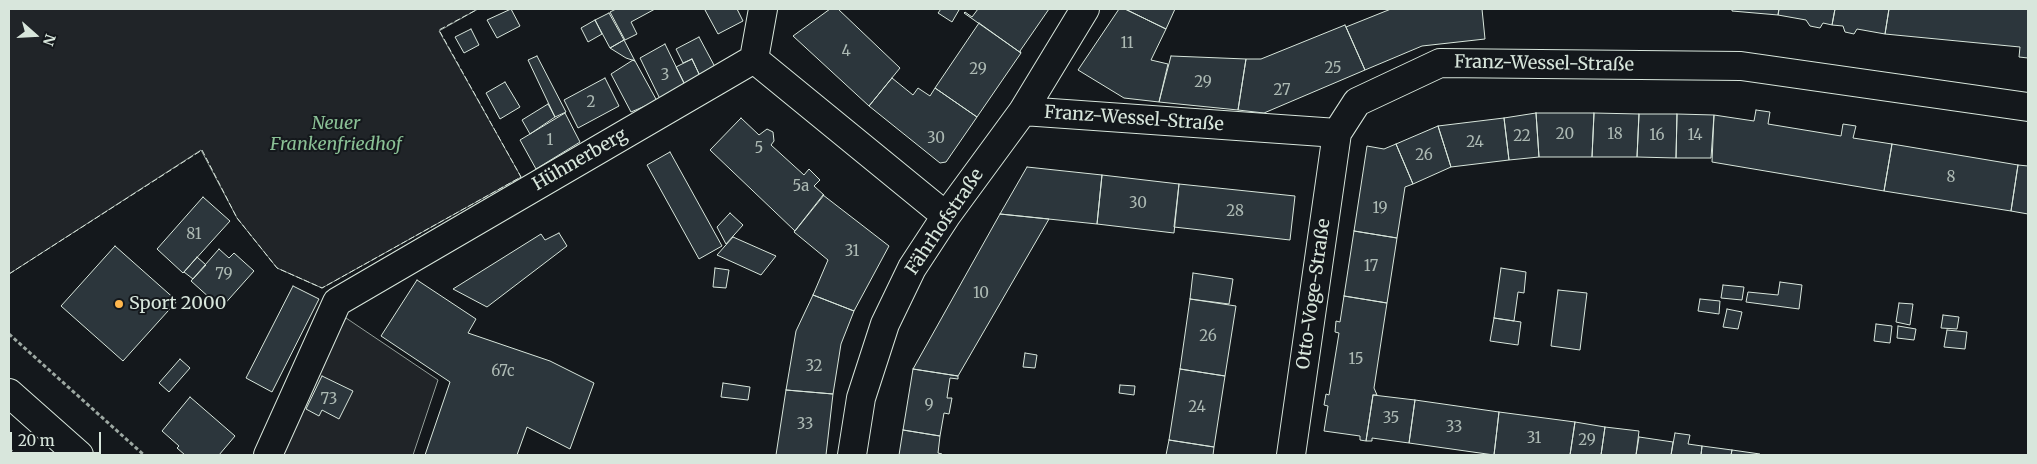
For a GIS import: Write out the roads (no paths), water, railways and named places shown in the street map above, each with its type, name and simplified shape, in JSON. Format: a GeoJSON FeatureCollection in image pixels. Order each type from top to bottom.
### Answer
{"type":"FeatureCollection","features":[{"type":"Feature","properties":{"kind":"street"},"geometry":{"type":"LineString","coordinates":[[763,9],[754,59],[946,216]]}},
{"type":"Feature","properties":{"kind":"street","name":"Fährhofstraße"},"geometry":{"type":"LineString","coordinates":[[852,455],[861,398],[885,324],[912,268],[946,216],[1023,111],[1085,9]]}},
{"type":"Feature","properties":{"kind":"street","name":"Hühnerberg"},"geometry":{"type":"LineString","coordinates":[[268,455],[337,302],[754,59]]}},
{"type":"Feature","properties":{"kind":"street","name":"Franz-Wessel-Straße"},"geometry":{"type":"LineString","coordinates":[[1023,111],[1336,133],[1357,102],[1440,63],[1741,66],[2028,107]]}},
{"type":"Feature","properties":{"kind":"street","name":"Otto-Voge-Straße"},"geometry":{"type":"LineString","coordinates":[[1291,455],[1336,133]]}},
{"type":"Feature","properties":{"kind":"street"},"geometry":{"type":"LineString","coordinates":[[9,393],[79,455]]}},
{"type":"Feature","properties":{"kind":"place","name":"Sport 2000"},"geometry":{"type":"Point","coordinates":[119,304]}},
{"type":"Feature","properties":{"kind":"park label","name":"Neuer Frankenfriedhof"},"geometry":{"type":"Point","coordinates":[336,134]}}]}
